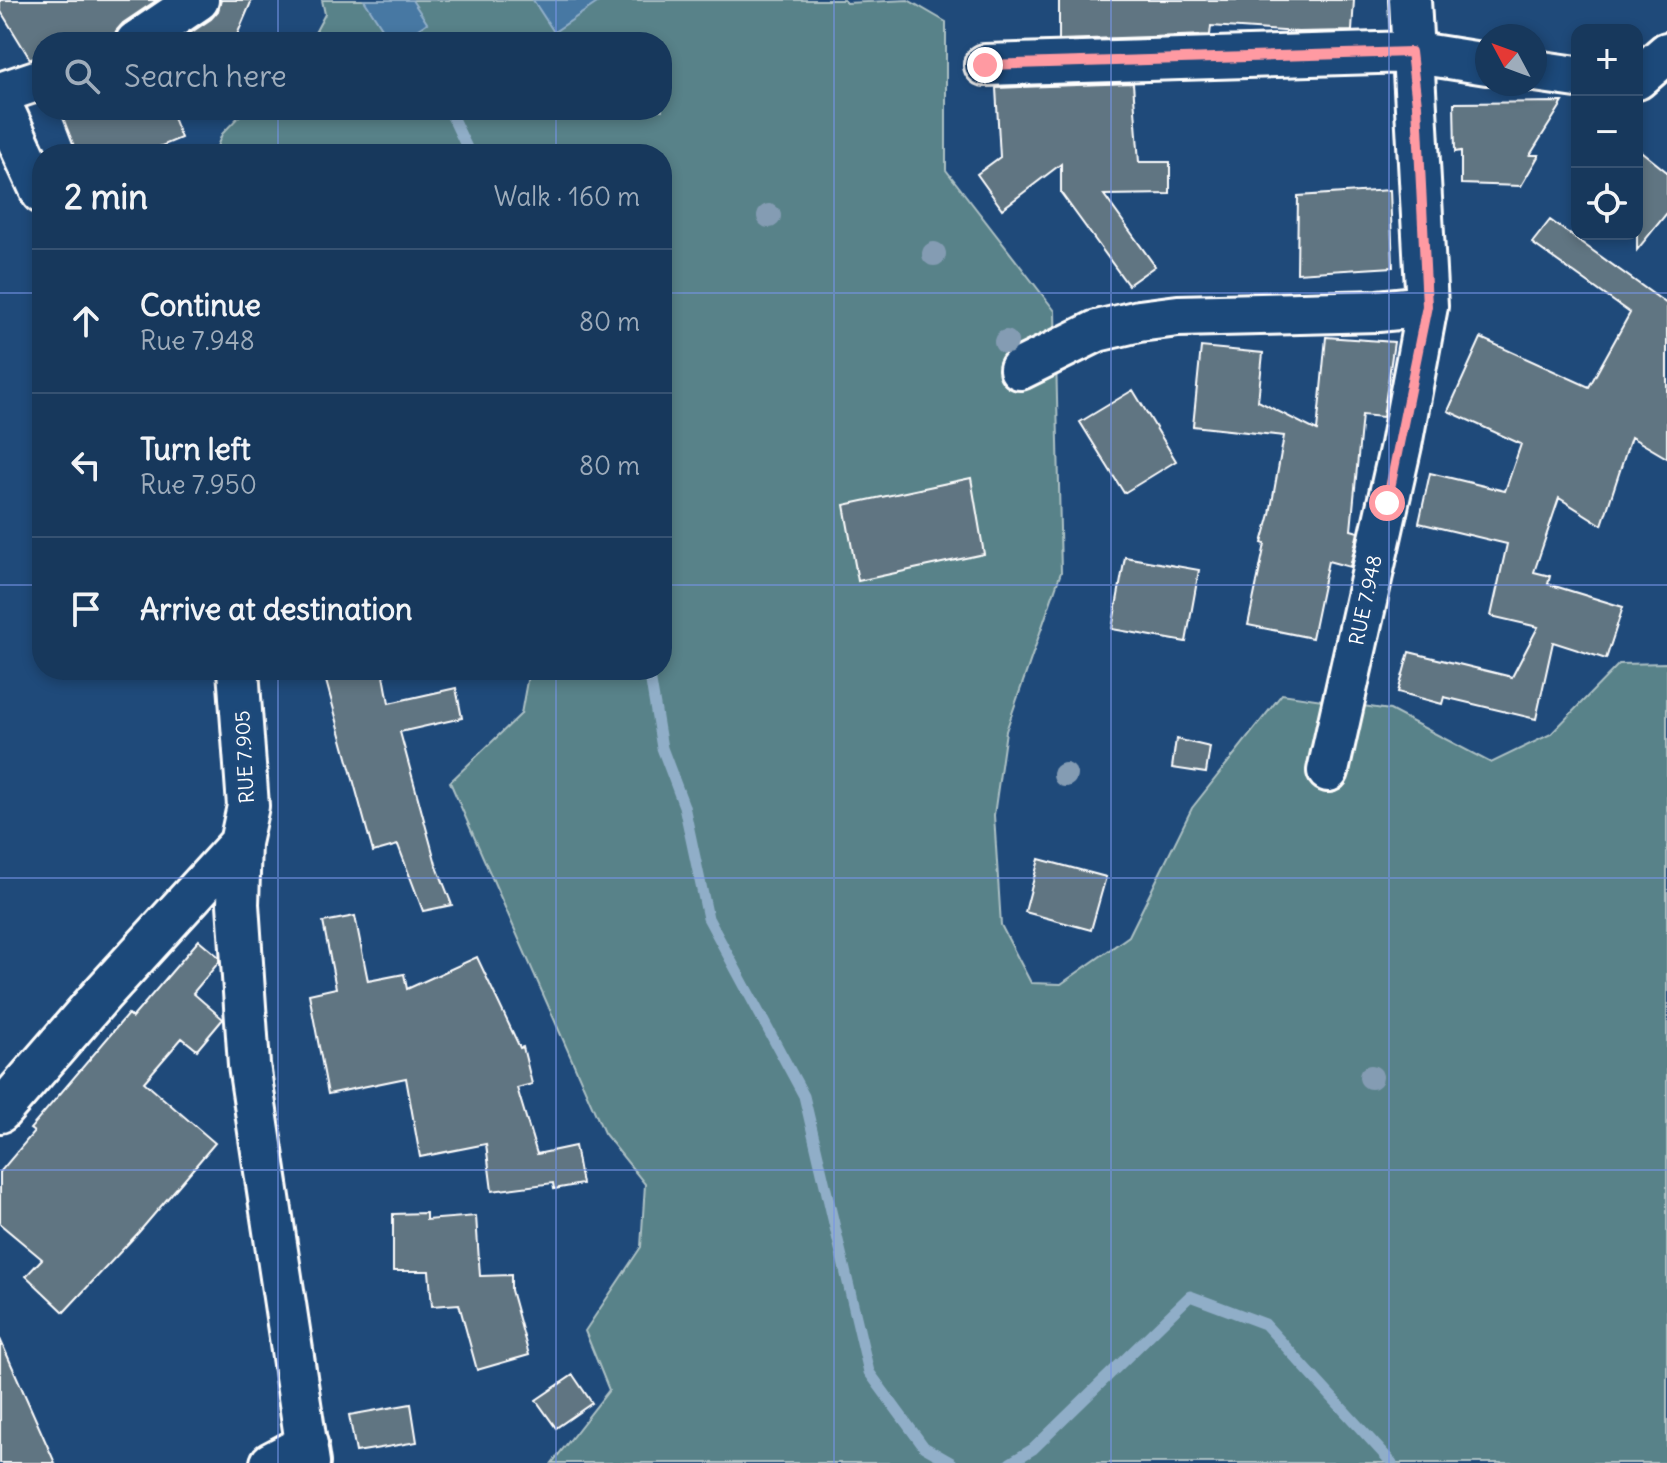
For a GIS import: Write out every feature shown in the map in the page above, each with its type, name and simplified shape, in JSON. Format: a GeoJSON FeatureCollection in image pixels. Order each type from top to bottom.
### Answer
{"type":"FeatureCollection","features":[{"type":"Feature","properties":{"kind":"street"},"geometry":{"type":"LineString","coordinates":[[151,32],[198,0]]}},
{"type":"Feature","properties":{"kind":"street","name":"RUE 7.948"},"geometry":{"type":"LineString","coordinates":[[1328,771],[1401,445],[1427,306],[1410,0]]}},
{"type":"Feature","properties":{"kind":"street"},"geometry":{"type":"LineString","coordinates":[[985,65],[1411,52],[1475,62]]}},
{"type":"Feature","properties":{"kind":"street"},"geometry":{"type":"LineString","coordinates":[[1643,74],[1667,53]]}},
{"type":"Feature","properties":{"kind":"street"},"geometry":{"type":"LineString","coordinates":[[1547,73],[1571,76]]}},
{"type":"Feature","properties":{"kind":"street"},"geometry":{"type":"LineString","coordinates":[[0,93],[32,82]]}},
{"type":"Feature","properties":{"kind":"street"},"geometry":{"type":"LineString","coordinates":[[0,102],[32,171]]}},
{"type":"Feature","properties":{"kind":"street"},"geometry":{"type":"LineString","coordinates":[[1020,369],[1097,331],[1139,321],[1178,316],[1378,311],[1427,306]]}},
{"type":"Feature","properties":{"kind":"street","name":"RUE 7.905"},"geometry":{"type":"LineString","coordinates":[[239,680],[248,806],[240,843],[238,904],[249,1065],[308,1454]]}},
{"type":"Feature","properties":{"kind":"street"},"geometry":{"type":"LineString","coordinates":[[0,1112],[240,843]]}},
{"type":"Feature","properties":{"kind":"street"},"geometry":{"type":"LineString","coordinates":[[271,1463],[308,1454]]}},
{"type":"Feature","properties":{"kind":"green space"},"geometry":{"type":"Polygon","coordinates":[[[322,0],[844,0],[846,3],[908,0],[946,22],[946,170],[1055,311],[1061,572],[1006,731],[994,815],[1001,925],[1031,983],[1061,984],[1129,936],[1192,808],[1282,694],[1390,710],[1491,763],[1551,734],[1619,664],[1667,663],[1667,1463],[552,1463],[609,1390],[585,1331],[641,1247],[645,1184],[604,1133],[450,782],[521,714],[527,680],[672,680],[672,144],[218,144],[222,134],[235,120],[672,120],[672,32],[315,32],[325,14],[322,0]]]}},
{"type":"Feature","properties":{"kind":"water"},"geometry":{"type":"Polygon","coordinates":[[[364,0],[412,0],[427,23],[414,32],[385,32],[364,0]]]}},
{"type":"Feature","properties":{"kind":"water"},"geometry":{"type":"Polygon","coordinates":[[[533,0],[600,0],[600,1],[554,32],[533,0]]]}},
{"type":"Feature","properties":{"kind":"building"},"geometry":{"type":"Polygon","coordinates":[[[0,0],[157,0],[123,23],[116,32],[32,32],[30,59],[0,10],[0,0]]]}},
{"type":"Feature","properties":{"kind":"building"},"geometry":{"type":"Polygon","coordinates":[[[221,0],[252,0],[238,32],[192,32],[218,11],[221,0]]]}},
{"type":"Feature","properties":{"kind":"building"},"geometry":{"type":"Polygon","coordinates":[[[1059,0],[1354,0],[1352,31],[1298,32],[1211,26],[1210,35],[1059,40],[1059,0]]]}},
{"type":"Feature","properties":{"kind":"building"},"geometry":{"type":"Polygon","coordinates":[[[1133,83],[1139,162],[1170,162],[1170,194],[1104,195],[1155,266],[1128,285],[1061,193],[1061,164],[1002,209],[977,174],[1000,157],[996,88],[1133,83]]]}},
{"type":"Feature","properties":{"kind":"building"},"geometry":{"type":"Polygon","coordinates":[[[1563,102],[1530,155],[1539,155],[1521,186],[1461,184],[1461,151],[1455,152],[1454,103],[1563,102]]]}},
{"type":"Feature","properties":{"kind":"building"},"geometry":{"type":"Polygon","coordinates":[[[64,120],[174,120],[181,138],[166,144],[73,144],[64,120]]]}},
{"type":"Feature","properties":{"kind":"building"},"geometry":{"type":"Polygon","coordinates":[[[1643,153],[1667,172],[1667,213],[1637,250],[1637,240],[1643,240],[1643,153]]]}},
{"type":"Feature","properties":{"kind":"building"},"geometry":{"type":"Polygon","coordinates":[[[1390,190],[1393,267],[1297,273],[1298,196],[1390,190]]]}},
{"type":"Feature","properties":{"kind":"building"},"geometry":{"type":"Polygon","coordinates":[[[1550,220],[1571,235],[1571,240],[1578,240],[1667,304],[1667,458],[1631,437],[1602,525],[1559,498],[1534,572],[1550,576],[1548,584],[1623,607],[1606,659],[1553,642],[1536,719],[1444,697],[1442,704],[1398,692],[1409,652],[1512,677],[1538,627],[1491,616],[1507,544],[1419,523],[1430,473],[1505,491],[1521,444],[1448,411],[1481,338],[1589,387],[1630,313],[1532,243],[1550,220]]]}},
{"type":"Feature","properties":{"kind":"building"},"geometry":{"type":"Polygon","coordinates":[[[1326,337],[1394,342],[1383,417],[1362,415],[1351,530],[1358,532],[1350,567],[1328,561],[1312,638],[1248,625],[1284,436],[1193,426],[1201,347],[1263,353],[1258,401],[1317,431],[1326,337]]]}},
{"type":"Feature","properties":{"kind":"building"},"geometry":{"type":"Polygon","coordinates":[[[1133,390],[1176,461],[1124,493],[1080,422],[1133,390]]]}},
{"type":"Feature","properties":{"kind":"building"},"geometry":{"type":"Polygon","coordinates":[[[971,478],[984,554],[858,581],[844,505],[971,478]]]}},
{"type":"Feature","properties":{"kind":"building"},"geometry":{"type":"Polygon","coordinates":[[[1125,557],[1199,570],[1186,642],[1112,629],[1125,557]]]}},
{"type":"Feature","properties":{"kind":"building"},"geometry":{"type":"Polygon","coordinates":[[[326,680],[385,680],[389,703],[456,688],[462,718],[400,732],[436,864],[452,905],[423,911],[398,845],[373,852],[326,680]]]}},
{"type":"Feature","properties":{"kind":"building"},"geometry":{"type":"Polygon","coordinates":[[[1176,739],[1210,747],[1206,773],[1172,768],[1176,739]]]}},
{"type":"Feature","properties":{"kind":"building"},"geometry":{"type":"Polygon","coordinates":[[[1039,859],[1106,877],[1091,930],[1025,912],[1039,859]]]}},
{"type":"Feature","properties":{"kind":"building"},"geometry":{"type":"Polygon","coordinates":[[[355,916],[368,981],[404,974],[407,989],[477,957],[520,1048],[523,1047],[532,1084],[517,1088],[537,1154],[575,1146],[582,1184],[554,1189],[553,1183],[492,1191],[486,1144],[420,1157],[406,1078],[328,1094],[309,994],[336,988],[323,922],[355,916]]]}},
{"type":"Feature","properties":{"kind":"building"},"geometry":{"type":"Polygon","coordinates":[[[199,940],[219,957],[219,962],[193,993],[223,1019],[197,1050],[182,1038],[144,1082],[215,1143],[139,1232],[64,1312],[26,1276],[42,1259],[0,1224],[0,1172],[34,1132],[30,1129],[128,1014],[132,1018],[199,940]]]}},
{"type":"Feature","properties":{"kind":"building"},"geometry":{"type":"Polygon","coordinates":[[[426,1213],[426,1220],[476,1216],[480,1276],[511,1275],[511,1290],[529,1355],[477,1370],[459,1304],[432,1306],[429,1271],[393,1271],[393,1214],[426,1213]]]}},
{"type":"Feature","properties":{"kind":"building"},"geometry":{"type":"Polygon","coordinates":[[[0,1339],[55,1463],[0,1463],[0,1339]]]}},
{"type":"Feature","properties":{"kind":"building"},"geometry":{"type":"Polygon","coordinates":[[[573,1375],[592,1403],[556,1428],[536,1400],[573,1375]]]}},
{"type":"Feature","properties":{"kind":"building"},"geometry":{"type":"Polygon","coordinates":[[[411,1404],[417,1442],[356,1452],[349,1415],[411,1404]]]}},
{"type":"Feature","properties":{"kind":"waterway"},"geometry":{"type":"LineString","coordinates":[[454,120],[465,144]]}},
{"type":"Feature","properties":{"kind":"waterway"},"geometry":{"type":"LineString","coordinates":[[651,680],[662,748],[684,806],[708,918],[804,1096],[869,1372],[924,1447],[952,1463]]}},
{"type":"Feature","properties":{"kind":"waterway"},"geometry":{"type":"LineString","coordinates":[[1010,1463],[1033,1449],[1190,1296],[1265,1324],[1392,1463]]}},
{"type":"Feature","properties":{"kind":"route"},"geometry":{"type":"LineString","coordinates":[[985,65],[1411,52],[1426,243],[1427,306],[1387,503]]}}]}
